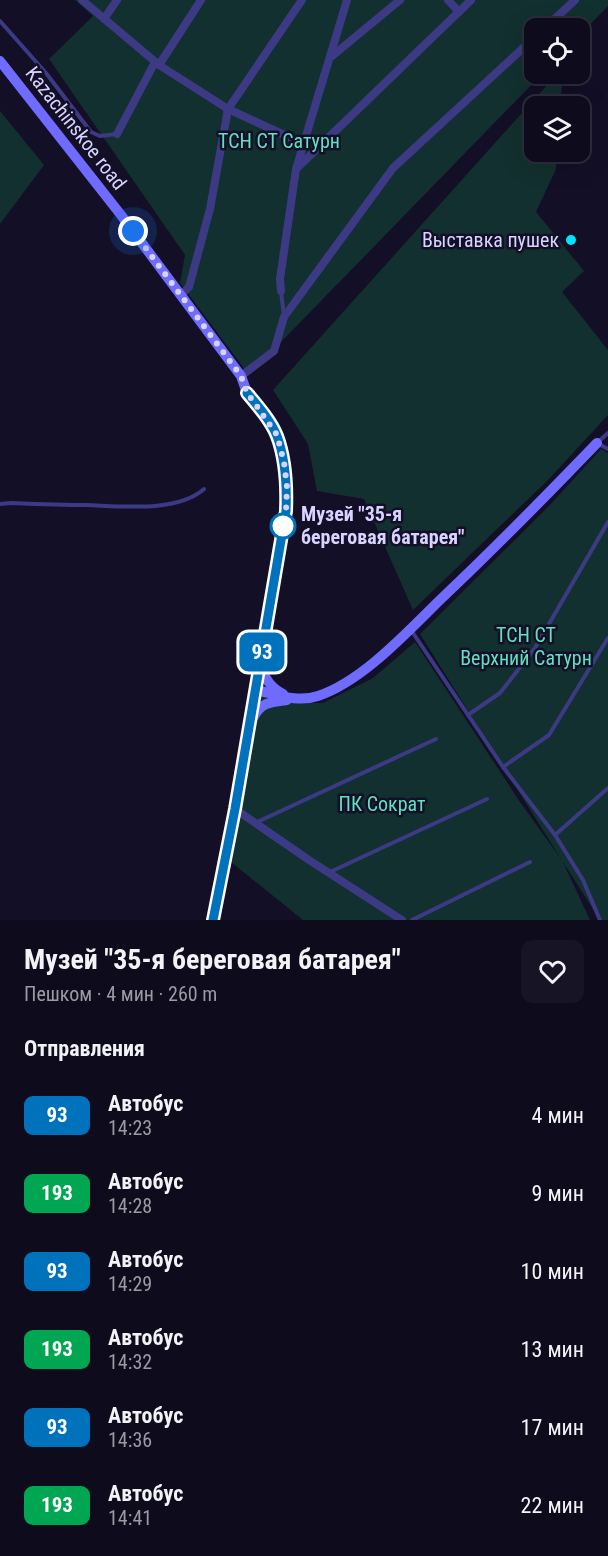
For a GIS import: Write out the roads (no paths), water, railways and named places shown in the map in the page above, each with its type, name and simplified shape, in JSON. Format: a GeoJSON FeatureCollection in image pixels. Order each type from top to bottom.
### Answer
{"type":"FeatureCollection","features":[{"type":"Feature","properties":{"kind":"main road","name":"Kazachinskoe road"},"geometry":{"type":"LineString","coordinates":[[0,61],[121,215],[241,376],[247,393],[277,435],[284,462],[287,487],[286,511],[235,809],[213,920]]}},
{"type":"Feature","properties":{"kind":"main road"},"geometry":{"type":"LineString","coordinates":[[249,726],[261,706],[319,696],[344,684],[365,670],[410,630],[518,525],[597,443]]}},
{"type":"Feature","properties":{"kind":"main road"},"geometry":{"type":"LineString","coordinates":[[261,660],[270,686],[294,699]]}},
{"type":"Feature","properties":{"kind":"main road"},"geometry":{"type":"LineString","coordinates":[[256,690],[294,699]]}},
{"type":"Feature","properties":{"kind":"street"},"geometry":{"type":"LineString","coordinates":[[82,0],[157,63],[228,109],[304,144]]}},
{"type":"Feature","properties":{"kind":"street"},"geometry":{"type":"LineString","coordinates":[[104,19],[117,0]]}},
{"type":"Feature","properties":{"kind":"street"},"geometry":{"type":"LineString","coordinates":[[117,134],[157,63],[201,0]]}},
{"type":"Feature","properties":{"kind":"street"},"geometry":{"type":"LineString","coordinates":[[181,296],[189,288],[210,210],[228,109],[302,0]]}},
{"type":"Feature","properties":{"kind":"street"},"geometry":{"type":"LineString","coordinates":[[281,291],[280,279],[296,169],[347,0]]}},
{"type":"Feature","properties":{"kind":"street"},"geometry":{"type":"LineString","coordinates":[[330,58],[400,0]]}},
{"type":"Feature","properties":{"kind":"street"},"geometry":{"type":"LineString","coordinates":[[448,0],[459,12]]}},
{"type":"Feature","properties":{"kind":"street"},"geometry":{"type":"LineString","coordinates":[[296,169],[471,0]]}},
{"type":"Feature","properties":{"kind":"street"},"geometry":{"type":"LineString","coordinates":[[556,18],[575,0]]}},
{"type":"Feature","properties":{"kind":"street"},"geometry":{"type":"LineString","coordinates":[[241,376],[274,351],[284,317],[393,168],[524,47]]}},
{"type":"Feature","properties":{"kind":"street"},"geometry":{"type":"LineString","coordinates":[[235,809],[402,920]]}},
{"type":"Feature","properties":{"kind":"lane"},"geometry":{"type":"LineString","coordinates":[[0,21],[46,73],[91,132],[100,136],[117,134]]}},
{"type":"Feature","properties":{"kind":"lane"},"geometry":{"type":"LineString","coordinates":[[281,291],[284,317]]}},
{"type":"Feature","properties":{"kind":"lane"},"geometry":{"type":"LineString","coordinates":[[608,433],[597,443],[608,449]]}},
{"type":"Feature","properties":{"kind":"lane"},"geometry":{"type":"LineString","coordinates":[[0,504],[141,507],[189,499],[204,489]]}},
{"type":"Feature","properties":{"kind":"lane"},"geometry":{"type":"LineString","coordinates":[[468,715],[500,693],[535,648],[608,522]]}},
{"type":"Feature","properties":{"kind":"lane"},"geometry":{"type":"LineString","coordinates":[[410,630],[502,767],[555,835],[583,880],[600,920]]}},
{"type":"Feature","properties":{"kind":"lane"},"geometry":{"type":"LineString","coordinates":[[502,767],[549,735],[608,638]]}},
{"type":"Feature","properties":{"kind":"lane"},"geometry":{"type":"LineString","coordinates":[[254,823],[436,739]]}},
{"type":"Feature","properties":{"kind":"lane"},"geometry":{"type":"LineString","coordinates":[[555,835],[608,788]]}},
{"type":"Feature","properties":{"kind":"lane"},"geometry":{"type":"LineString","coordinates":[[329,873],[487,799]]}},
{"type":"Feature","properties":{"kind":"lane"},"geometry":{"type":"LineString","coordinates":[[412,920],[530,862]]}},
{"type":"Feature","properties":{"kind":"place","name":"Выставка пушек"},"geometry":{"type":"Point","coordinates":[571,240]}},
{"type":"Feature","properties":{"kind":"place","name":"Музей \"35-я береговая батарея\""},"geometry":{"type":"Point","coordinates":[283,526]}},
{"type":"Feature","properties":{"kind":"park label","name":"ТСН СТ Сатурн"},"geometry":{"type":"Point","coordinates":[279,141]}},
{"type":"Feature","properties":{"kind":"park label","name":"ТСН СТ Верхний Сатурн"},"geometry":{"type":"Point","coordinates":[526,646]}},
{"type":"Feature","properties":{"kind":"park label","name":"ПК Сократ"},"geometry":{"type":"Point","coordinates":[382,804]}}]}
